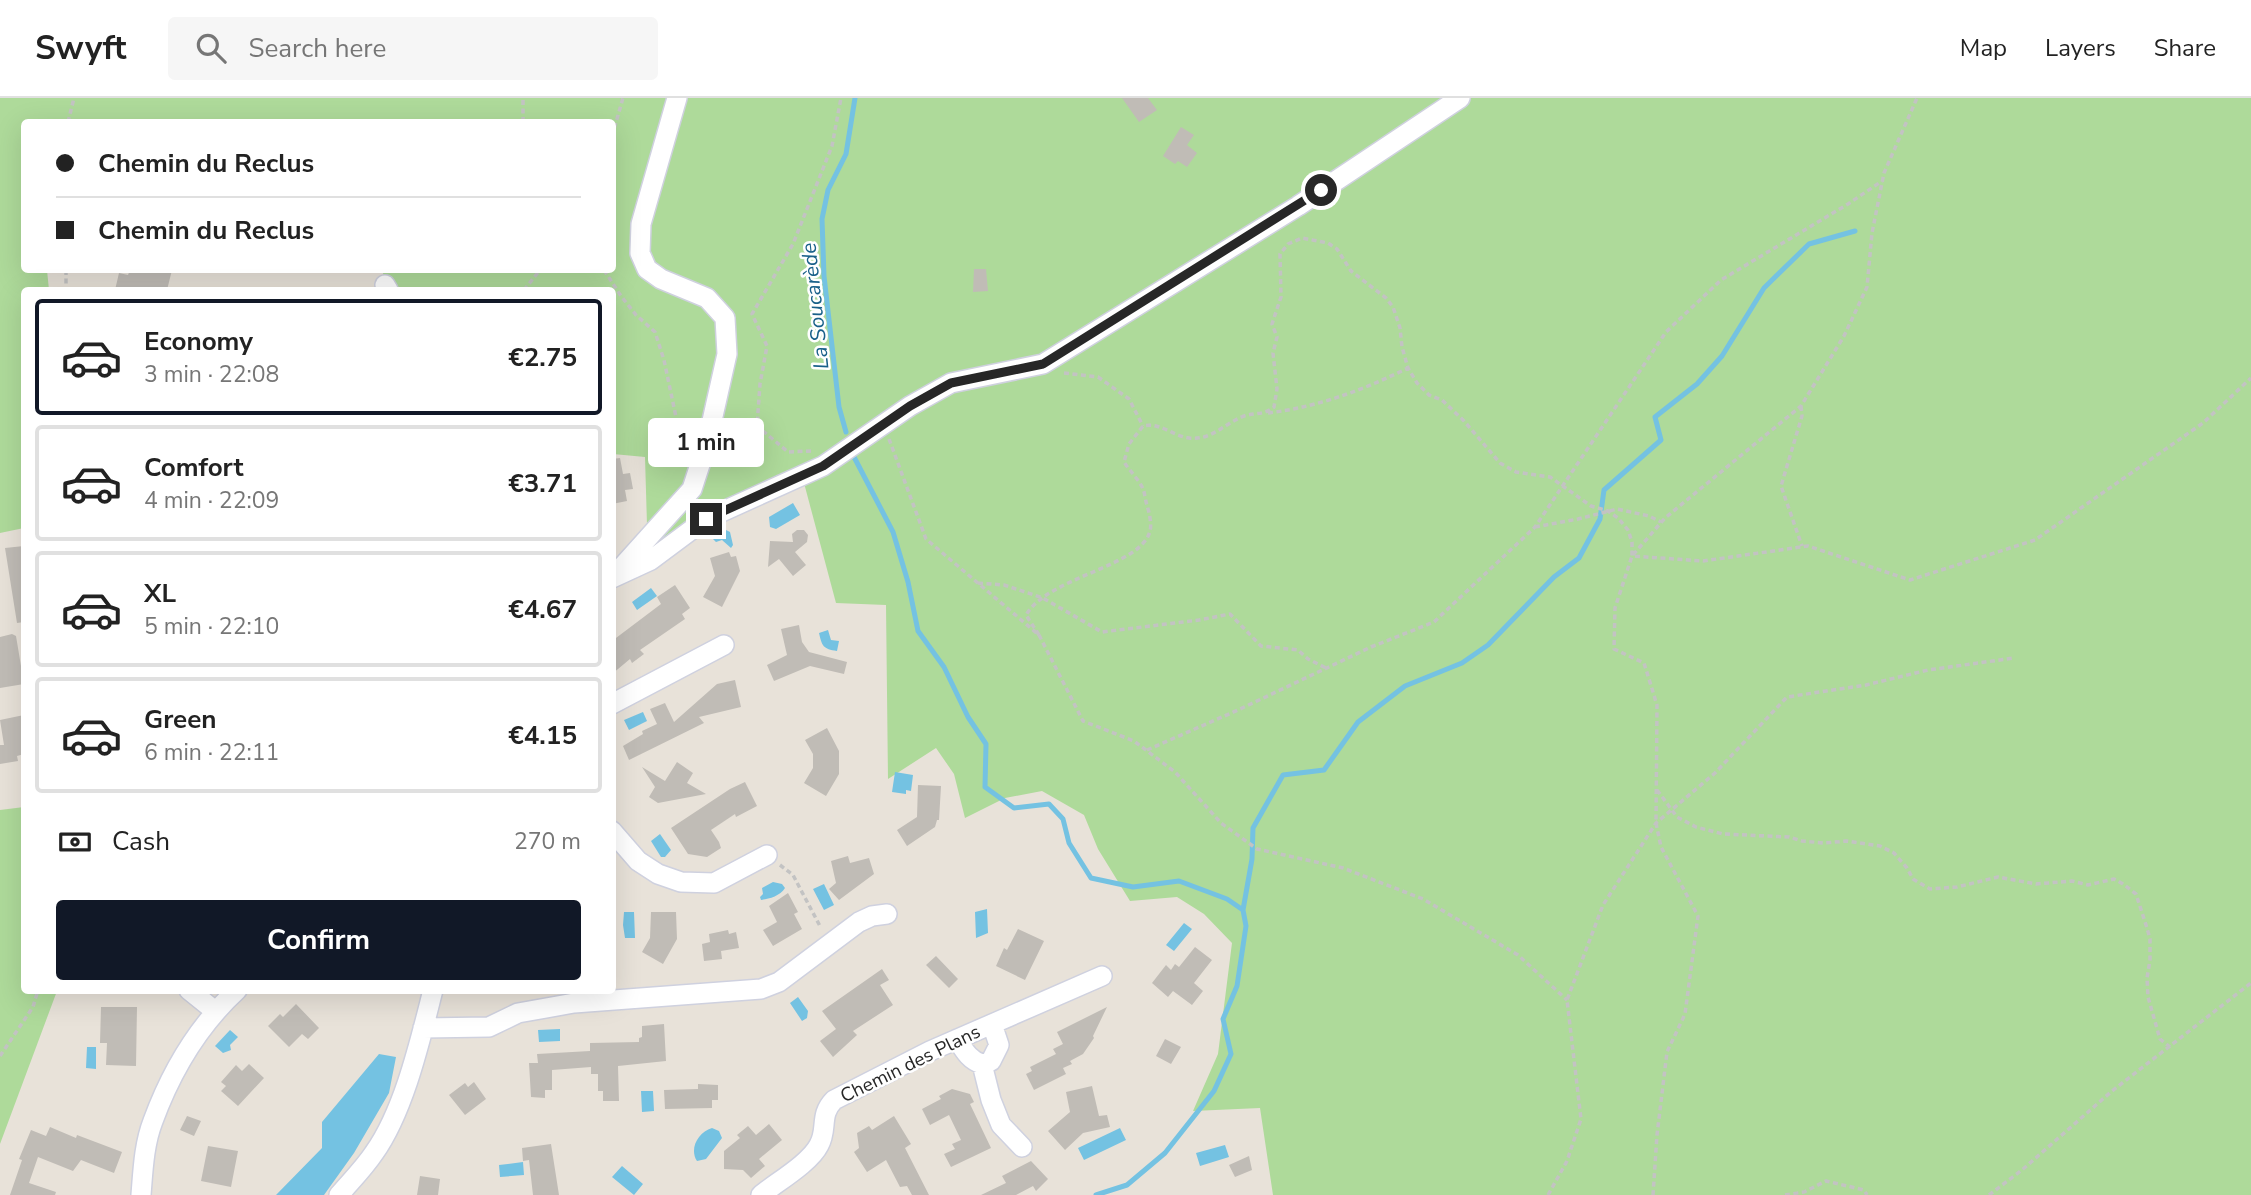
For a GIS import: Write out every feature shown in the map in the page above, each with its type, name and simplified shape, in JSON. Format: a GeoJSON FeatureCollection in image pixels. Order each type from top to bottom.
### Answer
{"type":"FeatureCollection","features":[{"type":"Feature","properties":{"kind":"street"},"geometry":{"type":"LineString","coordinates":[[616,574],[692,489],[708,443],[727,354],[725,318],[707,298],[661,279],[647,269],[640,253],[641,224],[677,98]]}},
{"type":"Feature","properties":{"kind":"street"},"geometry":{"type":"LineString","coordinates":[[616,576],[651,560],[706,519],[823,466],[883,424],[951,383],[1043,364],[1298,206],[1460,98]]}},
{"type":"Feature","properties":{"kind":"street"},"geometry":{"type":"LineString","coordinates":[[616,702],[724,645]]}},
{"type":"Feature","properties":{"kind":"street"},"geometry":{"type":"LineString","coordinates":[[616,835],[638,860],[658,874],[681,882],[714,883],[767,855]]}},
{"type":"Feature","properties":{"kind":"street"},"geometry":{"type":"LineString","coordinates":[[423,1028],[489,1027],[518,1013],[574,1003],[761,989],[779,982],[859,922],[872,916],[887,914]]}},
{"type":"Feature","properties":{"kind":"street","name":"Chemin des Plans"},"geometry":{"type":"LineString","coordinates":[[761,1195],[815,1153],[821,1141],[826,1107],[834,1100],[957,1039],[1102,976]]}},
{"type":"Feature","properties":{"kind":"street"},"geometry":{"type":"LineString","coordinates":[[194,994],[215,1011]]}},
{"type":"Feature","properties":{"kind":"street"},"geometry":{"type":"LineString","coordinates":[[141,1195],[144,1159],[153,1122],[181,1062],[215,1011],[233,994]]}},
{"type":"Feature","properties":{"kind":"street"},"geometry":{"type":"LineString","coordinates":[[339,1195],[374,1153],[394,1119],[432,994]]}},
{"type":"Feature","properties":{"kind":"street"},"geometry":{"type":"LineString","coordinates":[[982,1064],[992,1061],[999,1045],[992,1024]]}},
{"type":"Feature","properties":{"kind":"street"},"geometry":{"type":"LineString","coordinates":[[957,1039],[968,1056],[982,1064],[991,1100],[1001,1125],[1022,1147]]}},
{"type":"Feature","properties":{"kind":"path"},"geometry":{"type":"LineString","coordinates":[[69,119],[74,98]]}},
{"type":"Feature","properties":{"kind":"path"},"geometry":{"type":"LineString","coordinates":[[523,98],[523,119]]}},
{"type":"Feature","properties":{"kind":"path"},"geometry":{"type":"LineString","coordinates":[[616,122],[623,98]]}},
{"type":"Feature","properties":{"kind":"path"},"geometry":{"type":"LineString","coordinates":[[841,98],[832,146],[793,244],[752,314],[767,346],[760,384],[757,426],[788,452],[846,450]]}},
{"type":"Feature","properties":{"kind":"path"},"geometry":{"type":"LineString","coordinates":[[1632,556],[1661,522],[1801,406],[1844,336],[1867,287],[1872,233],[1882,181],[1917,98]]}},
{"type":"Feature","properties":{"kind":"path"},"geometry":{"type":"LineString","coordinates":[[1147,750],[1371,647],[1434,622],[1535,527],[1666,332],[1721,280],[1882,181]]}},
{"type":"Feature","properties":{"kind":"path"},"geometry":{"type":"LineString","coordinates":[[1266,413],[1274,407],[1277,389],[1273,353],[1278,337],[1272,324],[1281,298],[1280,254],[1288,244],[1302,238],[1328,243],[1337,249],[1351,271],[1386,298],[1398,319],[1408,368],[1417,383],[1429,395],[1443,401],[1464,421],[1500,463],[1516,472],[1550,477],[1591,506],[1608,511],[1628,530],[1632,542],[1632,556],[1615,608],[1614,649],[1644,663],[1657,705],[1656,823],[1661,847],[1698,916],[1685,1014],[1667,1052],[1653,1195]]}},
{"type":"Feature","properties":{"kind":"path"},"geometry":{"type":"LineString","coordinates":[[526,287],[538,273]]}},
{"type":"Feature","properties":{"kind":"path"},"geometry":{"type":"LineString","coordinates":[[616,288],[628,306],[654,332],[664,360],[684,457],[683,465]]}},
{"type":"Feature","properties":{"kind":"path"},"geometry":{"type":"LineString","coordinates":[[1043,364],[1059,373],[1098,377],[1129,399],[1143,426]]}},
{"type":"Feature","properties":{"kind":"path"},"geometry":{"type":"LineString","coordinates":[[1408,368],[1375,384],[1300,409],[1246,415],[1202,438],[1190,438],[1150,424],[1143,426],[1129,444],[1124,462],[1143,487],[1150,531],[1145,541],[1131,554],[1041,597],[1026,615],[1083,721],[1134,741],[1147,750],[1175,772],[1221,823],[1257,849],[1343,868],[1423,899],[1518,955],[1567,1000]]}},
{"type":"Feature","properties":{"kind":"path"},"geometry":{"type":"LineString","coordinates":[[1632,556],[1703,561],[1808,546],[1910,579],[2035,540],[2203,424],[2251,379]]}},
{"type":"Feature","properties":{"kind":"path"},"geometry":{"type":"LineString","coordinates":[[1801,406],[1802,416],[1781,486],[1802,547]]}},
{"type":"Feature","properties":{"kind":"path"},"geometry":{"type":"LineString","coordinates":[[883,424],[926,538],[1039,635]]}},
{"type":"Feature","properties":{"kind":"path"},"geometry":{"type":"LineString","coordinates":[[1535,527],[1617,509],[1649,516],[1661,522]]}},
{"type":"Feature","properties":{"kind":"path"},"geometry":{"type":"LineString","coordinates":[[976,583],[1004,585],[1041,597],[1102,632],[1230,614],[1261,646],[1298,650],[1308,659],[1326,668]]}},
{"type":"Feature","properties":{"kind":"path"},"geometry":{"type":"LineString","coordinates":[[1548,1195],[1567,1161],[1581,1119],[1567,1000],[1603,905],[1656,823],[1715,773],[1787,697],[1866,685],[1928,670],[2014,658]]}},
{"type":"Feature","properties":{"kind":"path"},"geometry":{"type":"LineString","coordinates":[[1656,788],[1676,817],[1696,827],[1723,834],[1789,837],[1824,843],[1847,841],[1880,846],[1894,853],[1913,879],[1930,889],[1957,887],[1998,877],[2047,884],[2072,881],[2088,885],[2114,879],[2130,887],[2136,894],[2150,939],[2147,978],[2150,1006],[2160,1039],[2170,1047]]}},
{"type":"Feature","properties":{"kind":"path"},"geometry":{"type":"LineString","coordinates":[[767,855],[793,876],[829,944]]}},
{"type":"Feature","properties":{"kind":"path"},"geometry":{"type":"LineString","coordinates":[[1989,1195],[2022,1170],[2112,1091],[2251,983]]}},
{"type":"Feature","properties":{"kind":"path"},"geometry":{"type":"LineString","coordinates":[[0,1056],[33,1007],[37,994]]}},
{"type":"Feature","properties":{"kind":"path"},"geometry":{"type":"LineString","coordinates":[[1786,1195],[1804,1192],[1826,1181],[1864,1190],[1867,1195]]}},
{"type":"Feature","properties":{"kind":"green space"},"geometry":{"type":"Polygon","coordinates":[[[0,98],[2251,98],[2251,1195],[1273,1195],[1260,1108],[1193,1111],[1218,1054],[1232,943],[1204,914],[1177,897],[1130,901],[1098,849],[1084,815],[1042,791],[1005,798],[965,818],[954,774],[936,748],[888,779],[886,605],[836,603],[804,483],[729,516],[664,562],[647,525],[645,457],[616,454],[616,287],[391,287],[383,273],[616,273],[616,119],[21,119],[21,273],[47,273],[49,287],[21,287],[21,529],[0,533],[0,98]]]}},
{"type":"Feature","properties":{"kind":"green space"},"geometry":{"type":"Polygon","coordinates":[[[21,807],[21,994],[56,994],[0,1144],[0,810],[21,807]]]}},
{"type":"Feature","properties":{"kind":"water"},"geometry":{"type":"Polygon","coordinates":[[[793,503],[800,515],[776,529],[770,527],[769,517],[793,503]]]}},
{"type":"Feature","properties":{"kind":"water"},"geometry":{"type":"Polygon","coordinates":[[[726,530],[730,532],[733,545],[731,548],[722,540],[716,542],[713,539],[713,536],[726,530]]]}},
{"type":"Feature","properties":{"kind":"water"},"geometry":{"type":"Polygon","coordinates":[[[651,588],[657,596],[637,610],[632,602],[651,588]]]}},
{"type":"Feature","properties":{"kind":"water"},"geometry":{"type":"Polygon","coordinates":[[[828,630],[831,640],[839,641],[837,651],[822,644],[819,633],[828,630]]]}},
{"type":"Feature","properties":{"kind":"water"},"geometry":{"type":"Polygon","coordinates":[[[643,712],[647,721],[629,730],[624,720],[643,712]]]}},
{"type":"Feature","properties":{"kind":"water"},"geometry":{"type":"Polygon","coordinates":[[[895,772],[913,775],[911,791],[906,790],[906,794],[892,792],[895,772]]]}},
{"type":"Feature","properties":{"kind":"water"},"geometry":{"type":"Polygon","coordinates":[[[660,834],[671,850],[665,857],[661,857],[651,841],[660,834]]]}},
{"type":"Feature","properties":{"kind":"water"},"geometry":{"type":"Polygon","coordinates":[[[773,882],[782,884],[785,888],[771,898],[761,900],[762,888],[773,882]]]}},
{"type":"Feature","properties":{"kind":"water"},"geometry":{"type":"Polygon","coordinates":[[[824,884],[834,905],[824,910],[813,889],[824,884]]]}},
{"type":"Feature","properties":{"kind":"water"},"geometry":{"type":"Polygon","coordinates":[[[987,909],[988,933],[976,938],[975,912],[987,909]]]}},
{"type":"Feature","properties":{"kind":"water"},"geometry":{"type":"Polygon","coordinates":[[[624,912],[634,912],[635,938],[625,938],[624,912]]]}},
{"type":"Feature","properties":{"kind":"water"},"geometry":{"type":"Polygon","coordinates":[[[1184,923],[1192,929],[1174,951],[1166,945],[1184,923]]]}},
{"type":"Feature","properties":{"kind":"water"},"geometry":{"type":"Polygon","coordinates":[[[798,997],[808,1011],[807,1018],[802,1021],[790,1003],[798,997]]]}},
{"type":"Feature","properties":{"kind":"water"},"geometry":{"type":"Polygon","coordinates":[[[560,1029],[560,1041],[539,1042],[538,1030],[560,1029]]]}},
{"type":"Feature","properties":{"kind":"water"},"geometry":{"type":"Polygon","coordinates":[[[230,1030],[238,1037],[230,1045],[231,1050],[223,1053],[215,1046],[230,1030]]]}},
{"type":"Feature","properties":{"kind":"water"},"geometry":{"type":"Polygon","coordinates":[[[87,1047],[96,1047],[96,1069],[86,1068],[87,1047]]]}},
{"type":"Feature","properties":{"kind":"water"},"geometry":{"type":"Polygon","coordinates":[[[379,1054],[396,1057],[389,1093],[354,1153],[324,1195],[276,1195],[322,1148],[322,1122],[379,1054]]]}},
{"type":"Feature","properties":{"kind":"water"},"geometry":{"type":"Polygon","coordinates":[[[641,1091],[653,1091],[654,1111],[642,1112],[641,1091]]]}},
{"type":"Feature","properties":{"kind":"water"},"geometry":{"type":"Polygon","coordinates":[[[712,1128],[719,1131],[722,1138],[706,1159],[697,1161],[694,1151],[696,1142],[703,1133],[712,1128]]]}},
{"type":"Feature","properties":{"kind":"water"},"geometry":{"type":"Polygon","coordinates":[[[1120,1128],[1126,1140],[1084,1160],[1078,1148],[1120,1128]]]}},
{"type":"Feature","properties":{"kind":"water"},"geometry":{"type":"Polygon","coordinates":[[[1225,1145],[1229,1157],[1200,1166],[1196,1153],[1225,1145]]]}},
{"type":"Feature","properties":{"kind":"water"},"geometry":{"type":"Polygon","coordinates":[[[523,1162],[524,1175],[500,1177],[499,1165],[523,1162]]]}},
{"type":"Feature","properties":{"kind":"water"},"geometry":{"type":"Polygon","coordinates":[[[622,1166],[643,1184],[634,1195],[612,1177],[622,1166]]]}},
{"type":"Feature","properties":{"kind":"building"},"geometry":{"type":"Polygon","coordinates":[[[1122,98],[1148,98],[1157,110],[1139,122],[1122,98]]]}},
{"type":"Feature","properties":{"kind":"building"},"geometry":{"type":"Polygon","coordinates":[[[1181,127],[1194,135],[1187,145],[1197,153],[1187,167],[1178,161],[1175,164],[1163,156],[1181,127]]]}},
{"type":"Feature","properties":{"kind":"building"},"geometry":{"type":"Polygon","coordinates":[[[974,269],[986,269],[988,291],[973,292],[974,269]]]}},
{"type":"Feature","properties":{"kind":"building"},"geometry":{"type":"Polygon","coordinates":[[[119,273],[171,273],[168,287],[116,287],[119,273]]]}},
{"type":"Feature","properties":{"kind":"building"},"geometry":{"type":"Polygon","coordinates":[[[616,458],[620,458],[623,474],[630,473],[633,489],[625,490],[627,501],[616,503],[616,458]]]}},
{"type":"Feature","properties":{"kind":"building"},"geometry":{"type":"Polygon","coordinates":[[[797,530],[804,530],[808,535],[807,542],[795,552],[806,565],[793,576],[779,559],[768,567],[770,541],[793,542],[792,534],[797,530]]]}},
{"type":"Feature","properties":{"kind":"building"},"geometry":{"type":"Polygon","coordinates":[[[21,546],[21,622],[17,623],[5,548],[21,546]]]}},
{"type":"Feature","properties":{"kind":"building"},"geometry":{"type":"Polygon","coordinates":[[[729,552],[731,557],[736,556],[740,571],[722,607],[703,597],[715,576],[710,558],[729,552]]]}},
{"type":"Feature","properties":{"kind":"building"},"geometry":{"type":"Polygon","coordinates":[[[675,585],[690,608],[682,614],[685,619],[640,650],[644,654],[632,663],[630,659],[616,671],[616,638],[661,604],[657,597],[675,585]]]}},
{"type":"Feature","properties":{"kind":"building"},"geometry":{"type":"Polygon","coordinates":[[[799,625],[802,642],[809,652],[847,662],[844,674],[810,666],[774,681],[767,665],[787,655],[781,629],[799,625]]]}},
{"type":"Feature","properties":{"kind":"building"},"geometry":{"type":"Polygon","coordinates":[[[12,634],[16,636],[21,684],[0,688],[0,637],[12,634]]]}},
{"type":"Feature","properties":{"kind":"building"},"geometry":{"type":"Polygon","coordinates":[[[735,680],[741,707],[699,717],[704,723],[629,760],[623,746],[643,734],[642,731],[657,724],[650,709],[665,703],[674,722],[717,684],[735,680]]]}},
{"type":"Feature","properties":{"kind":"building"},"geometry":{"type":"Polygon","coordinates":[[[21,716],[21,755],[17,756],[18,761],[0,764],[0,745],[4,745],[0,720],[21,716]]]}},
{"type":"Feature","properties":{"kind":"building"},"geometry":{"type":"Polygon","coordinates":[[[827,728],[839,751],[839,774],[826,796],[804,783],[813,768],[813,754],[805,740],[827,728]]]}},
{"type":"Feature","properties":{"kind":"building"},"geometry":{"type":"Polygon","coordinates":[[[677,762],[693,773],[687,783],[706,794],[658,803],[649,797],[655,787],[642,767],[665,781],[677,762]]]}},
{"type":"Feature","properties":{"kind":"building"},"geometry":{"type":"Polygon","coordinates":[[[745,782],[757,806],[736,817],[735,814],[711,830],[721,848],[707,857],[688,854],[671,828],[745,782]]]}},
{"type":"Feature","properties":{"kind":"building"},"geometry":{"type":"Polygon","coordinates":[[[918,785],[941,786],[939,820],[935,827],[907,846],[897,830],[917,817],[918,785]]]}},
{"type":"Feature","properties":{"kind":"building"},"geometry":{"type":"Polygon","coordinates":[[[848,856],[850,863],[869,858],[874,874],[839,900],[829,889],[836,883],[831,861],[848,856]]]}},
{"type":"Feature","properties":{"kind":"building"},"geometry":{"type":"Polygon","coordinates":[[[788,893],[798,912],[794,914],[802,929],[773,946],[763,930],[777,922],[769,906],[788,893]]]}},
{"type":"Feature","properties":{"kind":"building"},"geometry":{"type":"Polygon","coordinates":[[[651,912],[676,912],[677,939],[663,964],[642,952],[650,938],[651,912]]]}},
{"type":"Feature","properties":{"kind":"building"},"geometry":{"type":"Polygon","coordinates":[[[1018,929],[1044,941],[1025,980],[996,966],[1004,948],[1007,950],[1018,929]]]}},
{"type":"Feature","properties":{"kind":"building"},"geometry":{"type":"Polygon","coordinates":[[[728,930],[729,934],[736,932],[739,948],[721,951],[722,959],[704,961],[702,944],[710,942],[709,934],[728,930]]]}},
{"type":"Feature","properties":{"kind":"building"},"geometry":{"type":"Polygon","coordinates":[[[1195,947],[1212,960],[1194,983],[1203,991],[1192,1005],[1173,991],[1168,997],[1152,983],[1166,965],[1171,970],[1175,964],[1179,967],[1195,947]]]}},
{"type":"Feature","properties":{"kind":"building"},"geometry":{"type":"Polygon","coordinates":[[[936,956],[958,979],[949,988],[926,965],[936,956]]]}},
{"type":"Feature","properties":{"kind":"building"},"geometry":{"type":"Polygon","coordinates":[[[882,969],[889,980],[880,985],[893,1005],[853,1031],[857,1035],[833,1057],[820,1041],[836,1029],[822,1011],[882,969]]]}},
{"type":"Feature","properties":{"kind":"building"},"geometry":{"type":"Polygon","coordinates":[[[296,1004],[319,1028],[308,1039],[302,1034],[289,1047],[268,1026],[280,1014],[283,1017],[296,1004]]]}},
{"type":"Feature","properties":{"kind":"building"},"geometry":{"type":"Polygon","coordinates":[[[101,1007],[137,1007],[136,1066],[106,1065],[107,1043],[100,1043],[101,1007]]]}},
{"type":"Feature","properties":{"kind":"building"},"geometry":{"type":"Polygon","coordinates":[[[1107,1007],[1094,1038],[1083,1054],[1063,1068],[1066,1074],[1034,1090],[1026,1074],[1032,1071],[1030,1067],[1056,1054],[1053,1049],[1063,1044],[1057,1032],[1107,1007]]]}},
{"type":"Feature","properties":{"kind":"building"},"geometry":{"type":"Polygon","coordinates":[[[664,1024],[666,1061],[618,1066],[619,1101],[603,1101],[603,1091],[598,1091],[598,1074],[591,1074],[591,1067],[552,1070],[552,1090],[545,1090],[545,1098],[531,1097],[529,1063],[538,1063],[537,1054],[590,1051],[590,1043],[639,1042],[642,1026],[664,1024]]]}},
{"type":"Feature","properties":{"kind":"building"},"geometry":{"type":"Polygon","coordinates":[[[1165,1039],[1181,1047],[1171,1064],[1156,1056],[1165,1039]]]}},
{"type":"Feature","properties":{"kind":"building"},"geometry":{"type":"Polygon","coordinates":[[[249,1064],[264,1078],[238,1106],[221,1091],[226,1086],[221,1082],[236,1065],[242,1071],[249,1064]]]}},
{"type":"Feature","properties":{"kind":"building"},"geometry":{"type":"Polygon","coordinates":[[[474,1082],[486,1099],[465,1115],[449,1095],[465,1083],[468,1087],[474,1082]]]}},
{"type":"Feature","properties":{"kind":"building"},"geometry":{"type":"Polygon","coordinates":[[[698,1084],[718,1085],[718,1100],[712,1100],[712,1108],[665,1109],[664,1090],[698,1089],[698,1084]]]}},
{"type":"Feature","properties":{"kind":"building"},"geometry":{"type":"Polygon","coordinates":[[[1092,1086],[1099,1116],[1107,1115],[1110,1127],[1083,1133],[1065,1150],[1048,1131],[1070,1112],[1066,1092],[1092,1086]]]}},
{"type":"Feature","properties":{"kind":"building"},"geometry":{"type":"Polygon","coordinates":[[[952,1089],[970,1094],[974,1102],[970,1104],[991,1148],[951,1167],[944,1154],[955,1149],[952,1144],[961,1140],[949,1115],[930,1125],[922,1109],[941,1099],[939,1096],[952,1089]]]}},
{"type":"Feature","properties":{"kind":"building"},"geometry":{"type":"Polygon","coordinates":[[[187,1116],[201,1121],[194,1136],[180,1130],[187,1116]]]}},
{"type":"Feature","properties":{"kind":"building"},"geometry":{"type":"Polygon","coordinates":[[[894,1116],[911,1144],[905,1148],[929,1195],[912,1195],[907,1186],[900,1187],[886,1160],[867,1172],[854,1152],[859,1148],[857,1133],[869,1126],[872,1130],[894,1116]]]}},
{"type":"Feature","properties":{"kind":"building"},"geometry":{"type":"Polygon","coordinates":[[[769,1124],[782,1140],[759,1159],[765,1166],[751,1178],[743,1170],[724,1169],[724,1151],[740,1138],[737,1135],[748,1126],[756,1135],[769,1124]]]}},
{"type":"Feature","properties":{"kind":"building"},"geometry":{"type":"Polygon","coordinates":[[[50,1127],[122,1152],[114,1173],[81,1160],[73,1171],[38,1157],[29,1183],[56,1192],[55,1195],[10,1195],[22,1160],[19,1159],[31,1130],[46,1136],[50,1127]]]}},
{"type":"Feature","properties":{"kind":"building"},"geometry":{"type":"Polygon","coordinates":[[[551,1144],[559,1195],[533,1195],[529,1160],[523,1161],[522,1148],[551,1144]]]}},
{"type":"Feature","properties":{"kind":"building"},"geometry":{"type":"Polygon","coordinates":[[[208,1146],[238,1151],[231,1187],[201,1181],[208,1146]]]}},
{"type":"Feature","properties":{"kind":"building"},"geometry":{"type":"Polygon","coordinates":[[[1249,1156],[1252,1170],[1235,1177],[1229,1165],[1249,1156]]]}},
{"type":"Feature","properties":{"kind":"building"},"geometry":{"type":"Polygon","coordinates":[[[1031,1161],[1048,1179],[1036,1191],[1033,1186],[1016,1195],[981,1195],[1006,1183],[1002,1176],[1031,1161]]]}},
{"type":"Feature","properties":{"kind":"building"},"geometry":{"type":"Polygon","coordinates":[[[420,1176],[440,1179],[438,1195],[417,1195],[420,1176]]]}},
{"type":"Feature","properties":{"kind":"waterway","name":"La Soucarède"},"geometry":{"type":"LineString","coordinates":[[846,432],[839,407],[824,276],[822,219],[828,190],[846,154],[855,98]]}},
{"type":"Feature","properties":{"kind":"waterway"},"geometry":{"type":"LineString","coordinates":[[1243,910],[1252,859],[1253,828],[1283,775],[1324,770],[1358,722],[1405,686],[1462,663],[1488,645],[1554,577],[1579,558],[1600,519],[1604,490],[1661,440],[1655,417],[1697,384],[1722,356],[1764,288],[1809,244],[1855,231]]}},
{"type":"Feature","properties":{"kind":"waterway","name":"La Soucarède"},"geometry":{"type":"LineString","coordinates":[[853,455],[893,532],[908,582],[918,631],[944,667],[968,717],[986,744],[985,787],[1014,808],[1049,804],[1063,819],[1069,843],[1091,878],[1133,887],[1179,881],[1227,899],[1243,910],[1246,926],[1237,986],[1223,1019],[1231,1054],[1214,1091],[1165,1153],[1127,1185],[1096,1195]]}},
{"type":"Feature","properties":{"kind":"route"},"geometry":{"type":"LineString","coordinates":[[706,519],[823,466],[910,406],[951,383],[1043,364],[1321,190]]}}]}
